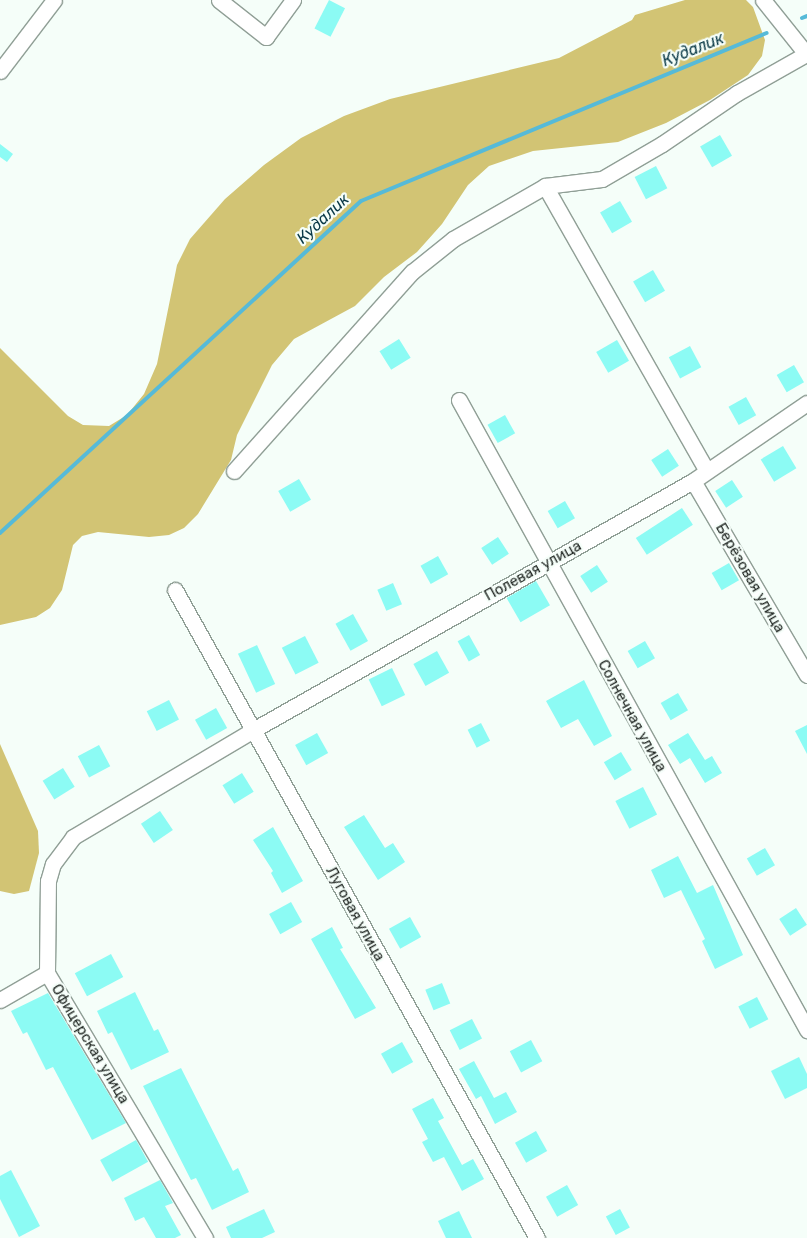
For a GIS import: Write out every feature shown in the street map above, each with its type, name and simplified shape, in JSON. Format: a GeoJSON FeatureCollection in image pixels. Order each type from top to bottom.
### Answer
{"type":"FeatureCollection","features":[{"type":"Feature","properties":{"kind":"street"},"geometry":{"type":"LineString","coordinates":[[0,70],[54,0]]}},
{"type":"Feature","properties":{"kind":"street"},"geometry":{"type":"LineString","coordinates":[[219,0],[266,37],[294,0]]}},
{"type":"Feature","properties":{"kind":"street"},"geometry":{"type":"LineString","coordinates":[[234,471],[412,272],[453,239],[545,186],[602,179],[662,144],[737,93],[806,54],[763,0]]}},
{"type":"Feature","properties":{"kind":"street"},"geometry":{"type":"LineString","coordinates":[[545,186],[706,469]]}},
{"type":"Feature","properties":{"kind":"street","name":"Солнечная улица"},"geometry":{"type":"LineString","coordinates":[[459,400],[807,1030]]}},
{"type":"Feature","properties":{"kind":"street","name":"Полевая улица"},"geometry":{"type":"LineString","coordinates":[[252,730],[693,481],[706,469],[807,403]]}},
{"type":"Feature","properties":{"kind":"street","name":"Берёзовая улица"},"geometry":{"type":"LineString","coordinates":[[693,481],[807,675]]}},
{"type":"Feature","properties":{"kind":"street","name":"Луговая улица"},"geometry":{"type":"LineString","coordinates":[[174,590],[536,1238]]}},
{"type":"Feature","properties":{"kind":"street","name":"Офицерская улица"},"geometry":{"type":"LineString","coordinates":[[205,1238],[48,973],[48,882],[53,864],[72,837],[252,730]]}},
{"type":"Feature","properties":{"kind":"street"},"geometry":{"type":"LineString","coordinates":[[0,1000],[48,973]]}},
{"type":"Feature","properties":{"kind":"shaded area"},"geometry":{"type":"Polygon","coordinates":[[[685,0],[746,0],[753,7],[765,40],[762,56],[748,75],[710,100],[666,123],[618,142],[533,151],[489,166],[468,185],[442,224],[417,252],[384,277],[355,306],[294,339],[272,365],[237,435],[231,460],[198,514],[184,528],[169,535],[149,537],[98,532],[82,536],[73,545],[62,590],[50,608],[36,617],[0,625],[0,348],[68,416],[83,425],[109,426],[127,415],[144,394],[157,364],[177,265],[190,239],[225,199],[264,165],[301,138],[344,116],[390,99],[559,58],[632,20],[635,15],[685,0]]]}},
{"type":"Feature","properties":{"kind":"shaded area"},"geometry":{"type":"Polygon","coordinates":[[[0,744],[38,831],[39,853],[29,891],[14,894],[0,891],[0,744]]]}},
{"type":"Feature","properties":{"kind":"building"},"geometry":{"type":"Polygon","coordinates":[[[329,0],[345,8],[331,37],[314,29],[329,0]]]}},
{"type":"Feature","properties":{"kind":"building"},"geometry":{"type":"Polygon","coordinates":[[[720,135],[732,156],[712,167],[700,146],[720,135]]]}},
{"type":"Feature","properties":{"kind":"building"},"geometry":{"type":"Polygon","coordinates":[[[0,144],[13,154],[7,162],[0,157],[0,144]]]}},
{"type":"Feature","properties":{"kind":"building"},"geometry":{"type":"Polygon","coordinates":[[[656,166],[667,188],[646,199],[635,177],[656,166]]]}},
{"type":"Feature","properties":{"kind":"building"},"geometry":{"type":"Polygon","coordinates":[[[620,201],[632,222],[612,233],[600,212],[620,201]]]}},
{"type":"Feature","properties":{"kind":"building"},"geometry":{"type":"Polygon","coordinates":[[[653,270],[665,291],[645,302],[633,282],[653,270]]]}},
{"type":"Feature","properties":{"kind":"building"},"geometry":{"type":"Polygon","coordinates":[[[399,339],[411,358],[391,370],[379,351],[399,339]]]}},
{"type":"Feature","properties":{"kind":"building"},"geometry":{"type":"Polygon","coordinates":[[[617,340],[629,361],[608,373],[596,352],[617,340]]]}},
{"type":"Feature","properties":{"kind":"building"},"geometry":{"type":"Polygon","coordinates":[[[690,346],[701,367],[680,378],[669,357],[690,346]]]}},
{"type":"Feature","properties":{"kind":"building"},"geometry":{"type":"Polygon","coordinates":[[[794,365],[804,382],[787,392],[777,375],[794,365]]]}},
{"type":"Feature","properties":{"kind":"building"},"geometry":{"type":"Polygon","coordinates":[[[746,397],[756,415],[739,425],[729,407],[746,397]]]}},
{"type":"Feature","properties":{"kind":"building"},"geometry":{"type":"Polygon","coordinates":[[[505,415],[515,433],[498,443],[488,425],[505,415]]]}},
{"type":"Feature","properties":{"kind":"building"},"geometry":{"type":"Polygon","coordinates":[[[783,446],[796,468],[774,482],[761,459],[783,446]]]}},
{"type":"Feature","properties":{"kind":"building"},"geometry":{"type":"Polygon","coordinates":[[[668,449],[679,466],[662,477],[651,460],[668,449]]]}},
{"type":"Feature","properties":{"kind":"building"},"geometry":{"type":"Polygon","coordinates":[[[299,479],[311,500],[290,512],[278,491],[299,479]]]}},
{"type":"Feature","properties":{"kind":"building"},"geometry":{"type":"Polygon","coordinates":[[[732,480],[743,497],[726,508],[715,491],[732,480]]]}},
{"type":"Feature","properties":{"kind":"building"},"geometry":{"type":"Polygon","coordinates":[[[565,501],[575,518],[558,528],[548,511],[565,501]]]}},
{"type":"Feature","properties":{"kind":"building"},"geometry":{"type":"Polygon","coordinates":[[[682,508],[693,525],[647,555],[636,538],[682,508]]]}},
{"type":"Feature","properties":{"kind":"building"},"geometry":{"type":"Polygon","coordinates":[[[498,537],[509,554],[492,565],[481,548],[498,537]]]}},
{"type":"Feature","properties":{"kind":"building"},"geometry":{"type":"Polygon","coordinates":[[[438,556],[448,574],[431,584],[421,566],[438,556]]]}},
{"type":"Feature","properties":{"kind":"building"},"geometry":{"type":"Polygon","coordinates":[[[729,563],[739,580],[722,590],[712,573],[729,563]]]}},
{"type":"Feature","properties":{"kind":"building"},"geometry":{"type":"Polygon","coordinates":[[[597,565],[608,582],[591,593],[580,576],[597,565]]]}},
{"type":"Feature","properties":{"kind":"building"},"geometry":{"type":"Polygon","coordinates":[[[536,581],[550,605],[521,622],[507,598],[536,581]]]}},
{"type":"Feature","properties":{"kind":"building"},"geometry":{"type":"Polygon","coordinates":[[[393,583],[402,604],[386,611],[377,590],[393,583]]]}},
{"type":"Feature","properties":{"kind":"building"},"geometry":{"type":"Polygon","coordinates":[[[353,614],[368,641],[351,651],[336,624],[353,614]]]}},
{"type":"Feature","properties":{"kind":"building"},"geometry":{"type":"Polygon","coordinates":[[[469,635],[480,655],[469,661],[458,641],[469,635]]]}},
{"type":"Feature","properties":{"kind":"building"},"geometry":{"type":"Polygon","coordinates":[[[305,636],[319,663],[295,675],[282,648],[305,636]]]}},
{"type":"Feature","properties":{"kind":"building"},"geometry":{"type":"Polygon","coordinates":[[[645,641],[655,658],[638,668],[628,651],[645,641]]]}},
{"type":"Feature","properties":{"kind":"building"},"geometry":{"type":"Polygon","coordinates":[[[257,645],[275,684],[256,693],[238,654],[257,645]]]}},
{"type":"Feature","properties":{"kind":"building"},"geometry":{"type":"Polygon","coordinates":[[[437,651],[449,673],[426,686],[413,664],[437,651]]]}},
{"type":"Feature","properties":{"kind":"building"},"geometry":{"type":"Polygon","coordinates":[[[392,668],[405,695],[382,706],[369,679],[392,668]]]}},
{"type":"Feature","properties":{"kind":"building"},"geometry":{"type":"Polygon","coordinates":[[[584,680],[612,736],[594,746],[578,719],[561,728],[546,701],[584,680]]]}},
{"type":"Feature","properties":{"kind":"building"},"geometry":{"type":"Polygon","coordinates":[[[678,693],[688,710],[671,720],[661,703],[678,693]]]}},
{"type":"Feature","properties":{"kind":"building"},"geometry":{"type":"Polygon","coordinates":[[[169,700],[179,720],[157,731],[147,711],[169,700]]]}},
{"type":"Feature","properties":{"kind":"building"},"geometry":{"type":"Polygon","coordinates":[[[216,708],[227,728],[206,740],[195,720],[216,708]]]}},
{"type":"Feature","properties":{"kind":"building"},"geometry":{"type":"Polygon","coordinates":[[[481,723],[490,741],[477,748],[468,730],[481,723]]]}},
{"type":"Feature","properties":{"kind":"building"},"geometry":{"type":"Polygon","coordinates":[[[807,725],[807,754],[795,731],[807,725]]]}},
{"type":"Feature","properties":{"kind":"building"},"geometry":{"type":"Polygon","coordinates":[[[317,733],[328,753],[306,765],[295,745],[317,733]]]}},
{"type":"Feature","properties":{"kind":"building"},"geometry":{"type":"Polygon","coordinates":[[[688,733],[705,760],[712,756],[722,773],[705,783],[690,758],[680,764],[668,745],[688,733]]]}},
{"type":"Feature","properties":{"kind":"building"},"geometry":{"type":"Polygon","coordinates":[[[99,745],[110,766],[89,777],[78,756],[99,745]]]}},
{"type":"Feature","properties":{"kind":"building"},"geometry":{"type":"Polygon","coordinates":[[[621,752],[632,770],[615,780],[604,762],[621,752]]]}},
{"type":"Feature","properties":{"kind":"building"},"geometry":{"type":"Polygon","coordinates":[[[63,768],[75,787],[54,799],[43,781],[63,768]]]}},
{"type":"Feature","properties":{"kind":"building"},"geometry":{"type":"Polygon","coordinates":[[[242,773],[254,792],[234,804],[222,785],[242,773]]]}},
{"type":"Feature","properties":{"kind":"building"},"geometry":{"type":"Polygon","coordinates":[[[643,787],[657,815],[629,829],[615,801],[643,787]]]}},
{"type":"Feature","properties":{"kind":"building"},"geometry":{"type":"Polygon","coordinates":[[[160,811],[173,830],[154,843],[141,824],[160,811]]]}},
{"type":"Feature","properties":{"kind":"building"},"geometry":{"type":"Polygon","coordinates":[[[364,815],[385,848],[393,843],[405,862],[378,880],[344,827],[364,815]]]}},
{"type":"Feature","properties":{"kind":"building"},"geometry":{"type":"Polygon","coordinates":[[[273,827],[303,881],[282,893],[271,873],[273,871],[253,840],[273,827]]]}},
{"type":"Feature","properties":{"kind":"building"},"geometry":{"type":"Polygon","coordinates":[[[765,848],[775,865],[757,876],[747,859],[765,848]]]}},
{"type":"Feature","properties":{"kind":"building"},"geometry":{"type":"Polygon","coordinates":[[[678,856],[697,893],[713,885],[743,955],[715,969],[702,941],[705,939],[681,890],[664,898],[651,870],[678,856]]]}},
{"type":"Feature","properties":{"kind":"building"},"geometry":{"type":"Polygon","coordinates":[[[291,902],[302,922],[280,934],[269,914],[291,902]]]}},
{"type":"Feature","properties":{"kind":"building"},"geometry":{"type":"Polygon","coordinates":[[[796,908],[807,925],[790,936],[779,919],[796,908]]]}},
{"type":"Feature","properties":{"kind":"building"},"geometry":{"type":"Polygon","coordinates":[[[410,917],[421,937],[400,949],[389,929],[410,917]]]}},
{"type":"Feature","properties":{"kind":"building"},"geometry":{"type":"Polygon","coordinates":[[[332,927],[343,948],[340,949],[376,1008],[355,1019],[311,939],[332,927]]]}},
{"type":"Feature","properties":{"kind":"building"},"geometry":{"type":"Polygon","coordinates":[[[111,954],[123,977],[87,996],[75,973],[111,954]]]}},
{"type":"Feature","properties":{"kind":"building"},"geometry":{"type":"Polygon","coordinates":[[[442,983],[450,1003],[434,1010],[425,990],[442,983]]]}},
{"type":"Feature","properties":{"kind":"building"},"geometry":{"type":"Polygon","coordinates":[[[135,992],[154,1031],[158,1029],[169,1052],[131,1070],[112,1032],[108,1034],[97,1011],[135,992]]]}},
{"type":"Feature","properties":{"kind":"building"},"geometry":{"type":"Polygon","coordinates":[[[48,993],[126,1123],[92,1140],[53,1067],[46,1070],[27,1032],[23,1034],[11,1011],[48,993]]]}},
{"type":"Feature","properties":{"kind":"building"},"geometry":{"type":"Polygon","coordinates":[[[757,997],[768,1019],[750,1029],[738,1007],[757,997]]]}},
{"type":"Feature","properties":{"kind":"building"},"geometry":{"type":"Polygon","coordinates":[[[472,1019],[482,1039],[460,1050],[450,1030],[472,1019]]]}},
{"type":"Feature","properties":{"kind":"building"},"geometry":{"type":"Polygon","coordinates":[[[531,1040],[542,1061],[521,1072],[510,1051],[531,1040]]]}},
{"type":"Feature","properties":{"kind":"building"},"geometry":{"type":"Polygon","coordinates":[[[402,1042],[413,1062],[392,1074],[381,1054],[402,1042]]]}},
{"type":"Feature","properties":{"kind":"building"},"geometry":{"type":"Polygon","coordinates":[[[799,1057],[807,1074],[807,1088],[785,1099],[771,1071],[799,1057]]]}},
{"type":"Feature","properties":{"kind":"building"},"geometry":{"type":"Polygon","coordinates":[[[474,1061],[494,1098],[506,1092],[517,1112],[495,1124],[481,1096],[476,1099],[459,1069],[474,1061]]]}},
{"type":"Feature","properties":{"kind":"building"},"geometry":{"type":"Polygon","coordinates":[[[181,1068],[233,1171],[238,1168],[249,1192],[212,1210],[196,1178],[191,1180],[143,1086],[181,1068]]]}},
{"type":"Feature","properties":{"kind":"building"},"geometry":{"type":"Polygon","coordinates":[[[433,1098],[444,1118],[438,1121],[462,1165],[473,1159],[484,1179],[462,1191],[444,1157],[433,1162],[422,1142],[428,1139],[412,1109],[433,1098]]]}},
{"type":"Feature","properties":{"kind":"building"},"geometry":{"type":"Polygon","coordinates":[[[536,1131],[547,1151],[526,1163],[515,1143],[536,1131]]]}},
{"type":"Feature","properties":{"kind":"building"},"geometry":{"type":"Polygon","coordinates":[[[136,1140],[148,1162],[112,1182],[100,1160],[136,1140]]]}},
{"type":"Feature","properties":{"kind":"building"},"geometry":{"type":"Polygon","coordinates":[[[11,1170],[40,1226],[19,1237],[0,1199],[0,1176],[11,1170]]]}},
{"type":"Feature","properties":{"kind":"building"},"geometry":{"type":"Polygon","coordinates":[[[160,1180],[173,1203],[165,1206],[181,1235],[175,1238],[156,1238],[144,1217],[135,1221],[124,1198],[160,1180]]]}},
{"type":"Feature","properties":{"kind":"building"},"geometry":{"type":"Polygon","coordinates":[[[567,1185],[578,1205],[557,1217],[546,1197],[567,1185]]]}},
{"type":"Feature","properties":{"kind":"building"},"geometry":{"type":"Polygon","coordinates":[[[264,1209],[275,1232],[262,1238],[231,1238],[226,1227],[264,1209]]]}},
{"type":"Feature","properties":{"kind":"building"},"geometry":{"type":"Polygon","coordinates":[[[620,1209],[630,1228],[616,1235],[606,1217],[620,1209]]]}},
{"type":"Feature","properties":{"kind":"building"},"geometry":{"type":"Polygon","coordinates":[[[459,1211],[472,1238],[446,1238],[438,1221],[459,1211]]]}},
{"type":"Feature","properties":{"kind":"waterway","name":"Кудалик"},"geometry":{"type":"LineString","coordinates":[[802,18],[807,16]]}},
{"type":"Feature","properties":{"kind":"waterway","name":"Кудалик"},"geometry":{"type":"LineString","coordinates":[[0,533],[361,201],[767,33]]}}]}
